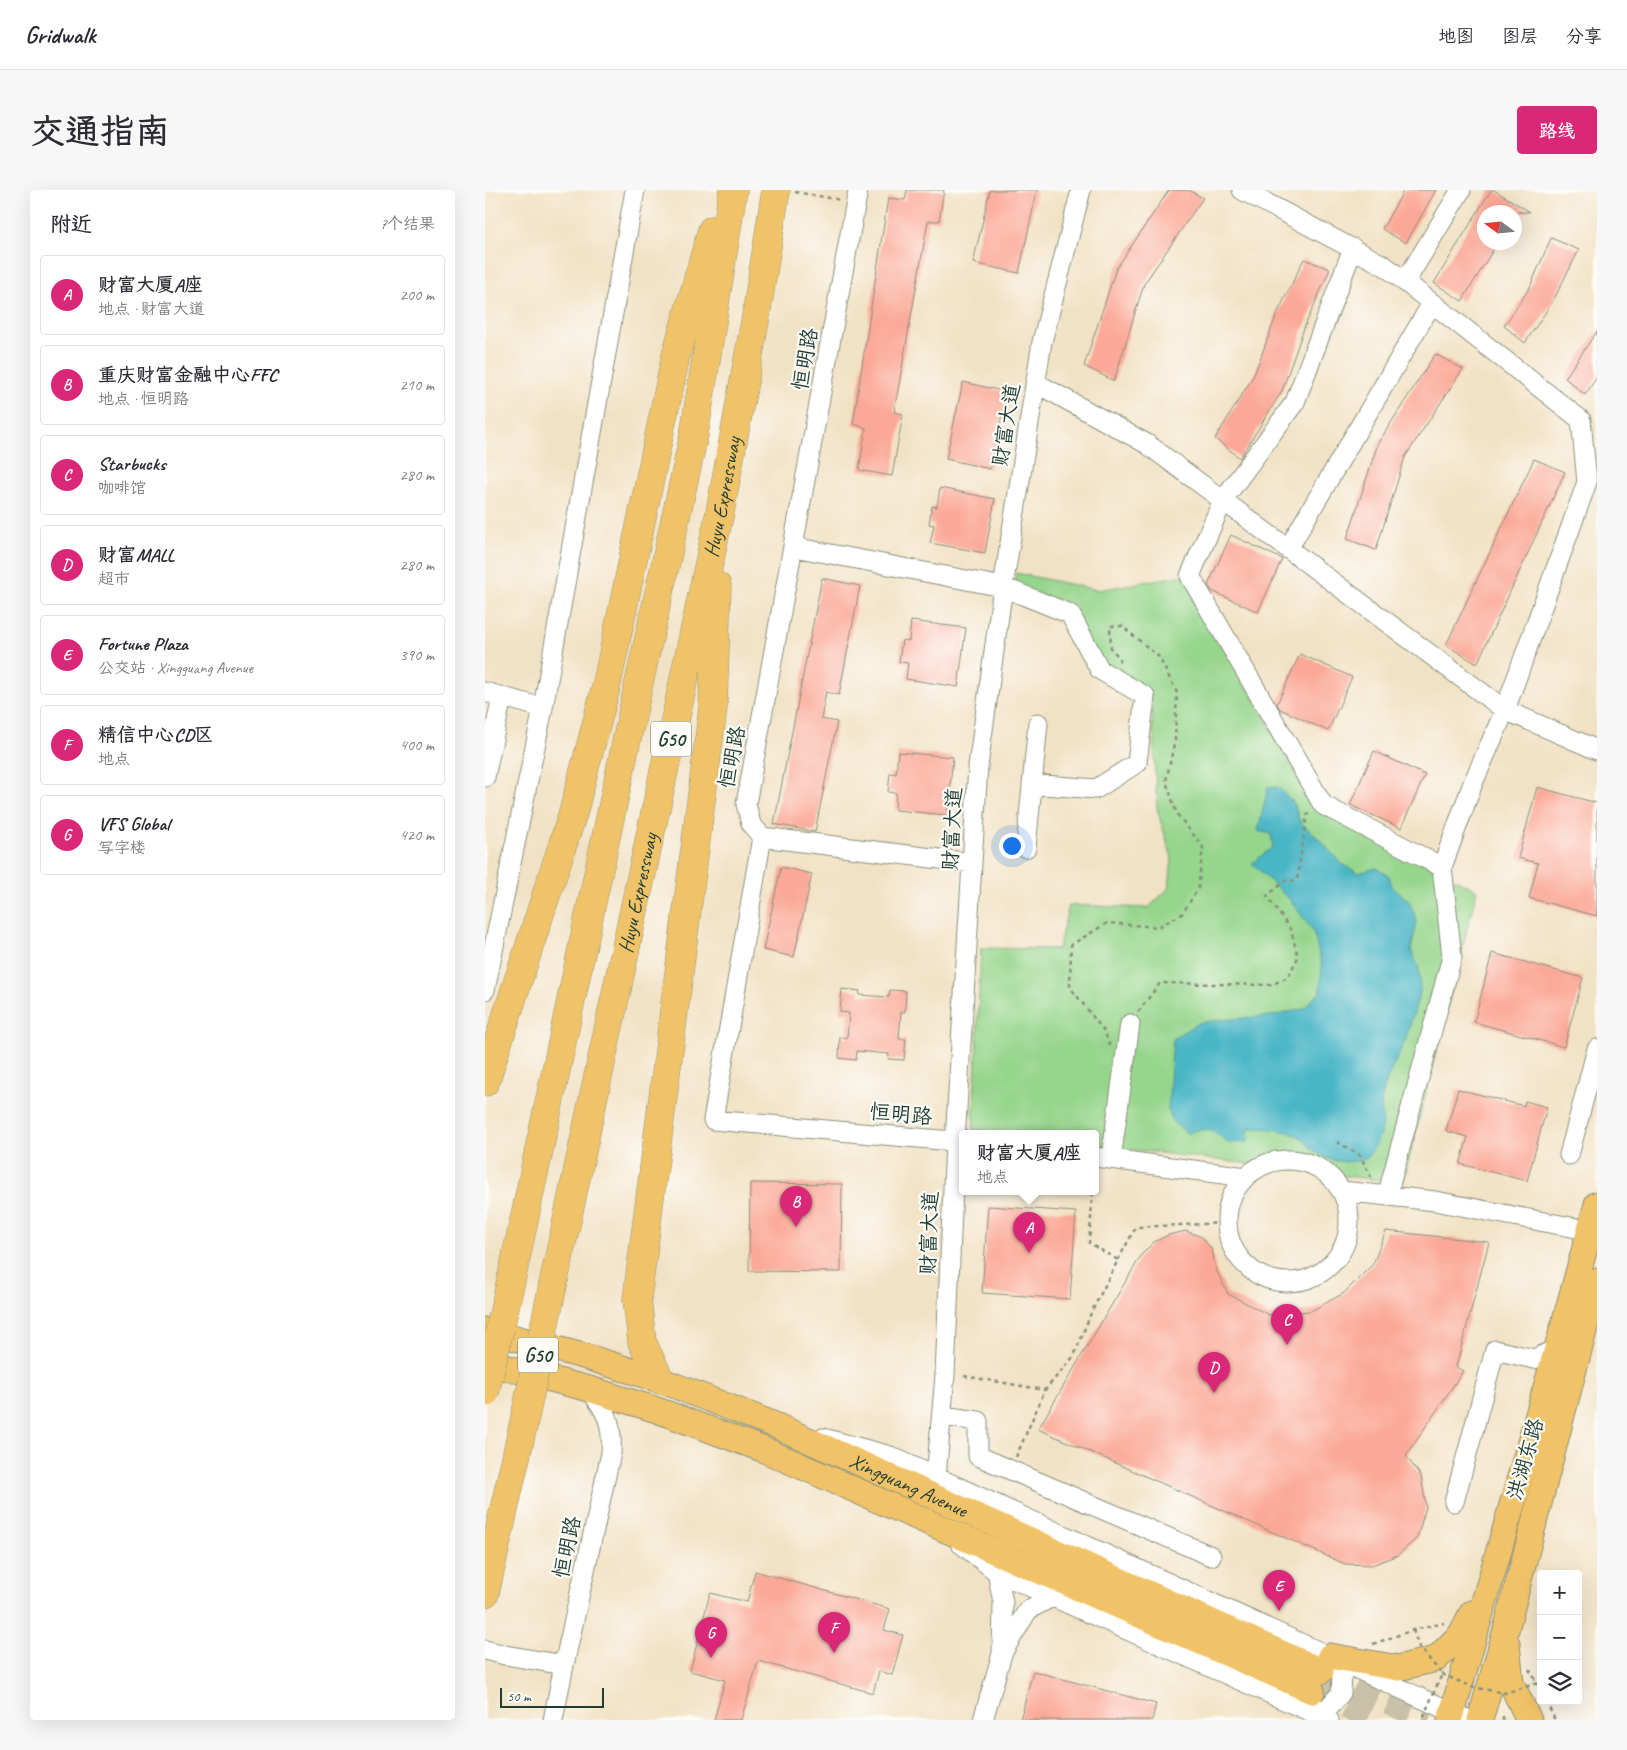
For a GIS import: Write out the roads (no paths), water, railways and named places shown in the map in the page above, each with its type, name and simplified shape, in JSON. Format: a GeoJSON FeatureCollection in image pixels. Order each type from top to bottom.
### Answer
{"type":"FeatureCollection","features":[{"type":"Feature","properties":{"kind":"highway"},"geometry":{"type":"LineString","coordinates":[[485,1082],[575,804],[607,683],[676,355],[723,190]]}},
{"type":"Feature","properties":{"kind":"highway","name":"Huyu Expressway"},"geometry":{"type":"LineString","coordinates":[[485,1393],[694,435],[733,190]]}},
{"type":"Feature","properties":{"kind":"highway","name":"Huyu Expressway"},"geometry":{"type":"LineString","coordinates":[[485,1593],[523,1426],[720,512],[756,316],[784,191]]}},
{"type":"Feature","properties":{"kind":"highway"},"geometry":{"type":"LineString","coordinates":[[660,1380],[642,1342],[637,1299],[713,708],[720,512]]}},
{"type":"Feature","properties":{"kind":"main road","name":"洪湖东路"},"geometry":{"type":"LineString","coordinates":[[1457,1718],[1488,1585],[1557,1349],[1594,1232],[1597,1204]]}},
{"type":"Feature","properties":{"kind":"main road","name":"洪湖东路"},"geometry":{"type":"LineString","coordinates":[[1480,1720],[1506,1630],[1597,1281]]}},
{"type":"Feature","properties":{"kind":"main road","name":"Xingguang Avenue"},"geometry":{"type":"LineString","coordinates":[[485,1330],[587,1357],[660,1380],[775,1425],[1319,1683]]}},
{"type":"Feature","properties":{"kind":"main road","name":"Xingguang Avenue"},"geometry":{"type":"LineString","coordinates":[[485,1362],[589,1389],[657,1410],[762,1449],[937,1526],[1319,1683]]}},
{"type":"Feature","properties":{"kind":"main road"},"geometry":{"type":"LineString","coordinates":[[1319,1683],[1435,1659],[1461,1634],[1488,1585]]}},
{"type":"Feature","properties":{"kind":"main road"},"geometry":{"type":"LineString","coordinates":[[1506,1630],[1511,1683],[1529,1720]]}},
{"type":"Feature","properties":{"kind":"street"},"geometry":{"type":"LineString","coordinates":[[485,990],[543,708],[635,190]]}},
{"type":"Feature","properties":{"kind":"street","name":"财富大道"},"geometry":{"type":"LineString","coordinates":[[960,1130],[978,766],[1003,587],[1042,342],[1081,190]]}},
{"type":"Feature","properties":{"kind":"street"},"geometry":{"type":"LineString","coordinates":[[1242,190],[1385,266],[1581,420],[1587,482],[1505,710],[1473,783],[1442,866],[1452,957],[1387,1196]]}},
{"type":"Feature","properties":{"kind":"street"},"geometry":{"type":"LineString","coordinates":[[1405,282],[1461,190]]}},
{"type":"Feature","properties":{"kind":"street","name":"恒明路"},"geometry":{"type":"LineString","coordinates":[[857,196],[746,804],[751,824],[762,837],[713,1120],[959,1141]]}},
{"type":"Feature","properties":{"kind":"street"},"geometry":{"type":"LineString","coordinates":[[1353,248],[1295,402],[1223,500],[1190,576],[1323,805],[1442,866]]}},
{"type":"Feature","properties":{"kind":"street"},"geometry":{"type":"LineString","coordinates":[[1288,548],[1433,303]]}},
{"type":"Feature","properties":{"kind":"street"},"geometry":{"type":"LineString","coordinates":[[1036,383],[1147,444],[1505,710],[1597,750]]}},
{"type":"Feature","properties":{"kind":"street"},"geometry":{"type":"LineString","coordinates":[[794,548],[1003,587],[1070,614],[1100,670],[1145,696],[1137,763],[1096,789],[1032,784]]}},
{"type":"Feature","properties":{"kind":"street"},"geometry":{"type":"LineString","coordinates":[[485,777],[494,695],[543,708]]}},
{"type":"Feature","properties":{"kind":"street"},"geometry":{"type":"LineString","coordinates":[[1026,848],[1038,724]]}},
{"type":"Feature","properties":{"kind":"street"},"geometry":{"type":"LineString","coordinates":[[762,837],[972,863]]}},
{"type":"Feature","properties":{"kind":"street"},"geometry":{"type":"LineString","coordinates":[[1130,1024],[1103,1158],[1246,1177]]}},
{"type":"Feature","properties":{"kind":"street"},"geometry":{"type":"LineString","coordinates":[[1569,1155],[1597,1049]]}},
{"type":"Feature","properties":{"kind":"street","name":"财富大道"},"geometry":{"type":"LineString","coordinates":[[936,1478],[943,1416],[959,1141]]}},
{"type":"Feature","properties":{"kind":"street"},"geometry":{"type":"LineString","coordinates":[[1291,1159],[1311,1164],[1329,1175],[1342,1191],[1348,1210],[1348,1231],[1342,1250],[1329,1266],[1313,1277],[1293,1282],[1274,1280],[1255,1273],[1240,1260],[1230,1243],[1226,1223],[1229,1203],[1238,1185],[1253,1170],[1271,1161],[1291,1159]]}},
{"type":"Feature","properties":{"kind":"street"},"geometry":{"type":"LineString","coordinates":[[1342,1191],[1435,1201],[1594,1232]]}},
{"type":"Feature","properties":{"kind":"street"},"geometry":{"type":"LineString","coordinates":[[1454,1502],[1495,1350],[1534,1359],[1557,1349]]}},
{"type":"Feature","properties":{"kind":"street","name":"恒明路"},"geometry":{"type":"LineString","coordinates":[[553,1720],[563,1666],[611,1453],[612,1438],[604,1407],[589,1389]]}},
{"type":"Feature","properties":{"kind":"street"},"geometry":{"type":"LineString","coordinates":[[943,1416],[978,1421],[978,1456],[1211,1556]]}},
{"type":"Feature","properties":{"kind":"street"},"geometry":{"type":"LineString","coordinates":[[775,1425],[890,1456],[936,1478],[1319,1683],[1329,1720]]}},
{"type":"Feature","properties":{"kind":"street"},"geometry":{"type":"LineString","coordinates":[[937,1526],[997,1572],[1054,1596],[1319,1683],[1457,1718]]}},
{"type":"Feature","properties":{"kind":"street"},"geometry":{"type":"LineString","coordinates":[[983,1720],[1001,1654],[1003,1602],[997,1572]]}},
{"type":"Feature","properties":{"kind":"street"},"geometry":{"type":"LineString","coordinates":[[1001,1654],[1027,1610],[1054,1596]]}},
{"type":"Feature","properties":{"kind":"street"},"geometry":{"type":"LineString","coordinates":[[485,1650],[563,1666]]}},
{"type":"Feature","properties":{"kind":"water"},"geometry":{"type":"Polygon","coordinates":[[[1278,787],[1294,803],[1300,822],[1342,864],[1358,873],[1377,868],[1389,876],[1392,887],[1409,901],[1417,921],[1411,950],[1419,968],[1420,992],[1405,1041],[1388,1077],[1381,1100],[1383,1125],[1376,1145],[1366,1159],[1352,1162],[1331,1160],[1318,1154],[1300,1137],[1274,1129],[1249,1128],[1248,1142],[1228,1143],[1214,1132],[1200,1130],[1187,1133],[1173,1122],[1168,1110],[1173,1039],[1199,1023],[1271,1016],[1303,1009],[1320,992],[1322,965],[1313,931],[1291,901],[1252,863],[1273,847],[1271,834],[1258,831],[1268,788],[1278,787]]]}},
{"type":"Feature","properties":{"kind":"tunnel"},"geometry":{"type":"LineString","coordinates":[[1321,1671],[1429,1720]]}},
{"type":"Feature","properties":{"kind":"tunnel"},"geometry":{"type":"LineString","coordinates":[[1312,1691],[1376,1720]]}},
{"type":"Feature","properties":{"kind":"place","name":"重庆财富金融中心FFC"},"geometry":{"type":"Point","coordinates":[796,1227]}},
{"type":"Feature","properties":{"kind":"place","name":"财富大厦A座"},"geometry":{"type":"Point","coordinates":[1029,1253]}},
{"type":"Feature","properties":{"kind":"place","name":"Starbucks"},"geometry":{"type":"Point","coordinates":[1287,1345]}},
{"type":"Feature","properties":{"kind":"place","name":"财富MALL"},"geometry":{"type":"Point","coordinates":[1214,1393]}},
{"type":"Feature","properties":{"kind":"place","name":"Fortune Plaza"},"geometry":{"type":"Point","coordinates":[1279,1611]}},
{"type":"Feature","properties":{"kind":"place","name":"精信中心CD区"},"geometry":{"type":"Point","coordinates":[834,1653]}},
{"type":"Feature","properties":{"kind":"place","name":"VFS Global"},"geometry":{"type":"Point","coordinates":[711,1658]}}]}
